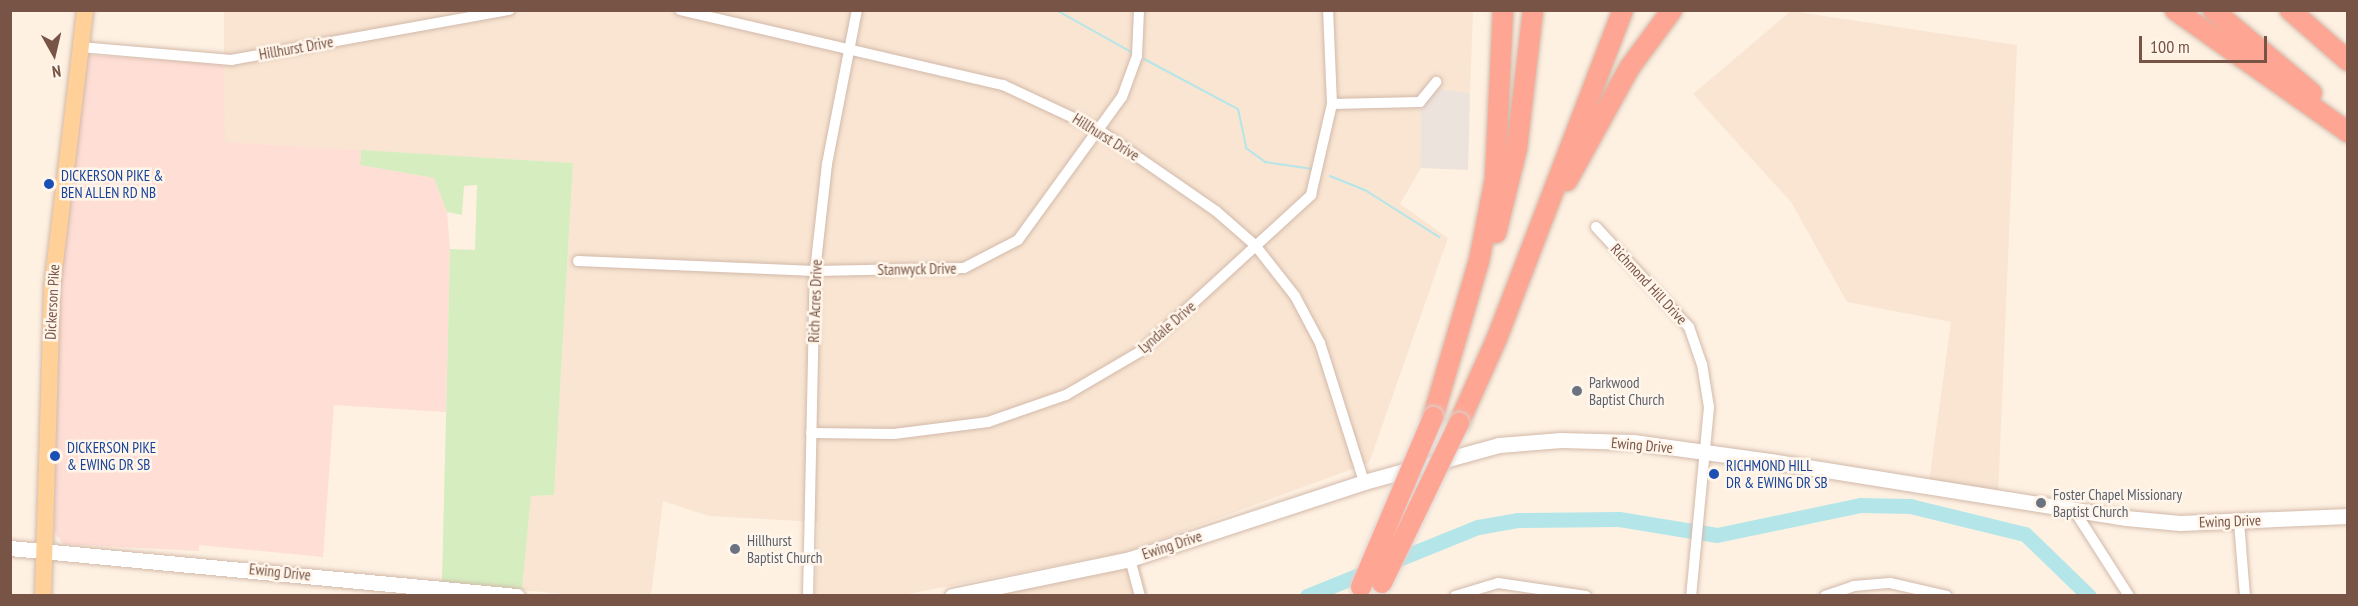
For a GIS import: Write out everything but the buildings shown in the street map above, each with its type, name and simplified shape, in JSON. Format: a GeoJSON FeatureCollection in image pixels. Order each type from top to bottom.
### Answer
{"type":"FeatureCollection","features":[{"type":"Feature","properties":{"kind":"highway"},"geometry":{"type":"LineString","coordinates":[[1368,590],[1433,417],[1479,261],[1495,179],[1503,10]]}},
{"type":"Feature","properties":{"kind":"highway"},"geometry":{"type":"LineString","coordinates":[[1446,374],[1481,287],[1511,183],[1533,10]]}},
{"type":"Feature","properties":{"kind":"highway"},"geometry":{"type":"LineString","coordinates":[[1368,590],[1459,423],[1548,208],[1623,10]]}},
{"type":"Feature","properties":{"kind":"highway"},"geometry":{"type":"LineString","coordinates":[[1548,208],[1592,143],[1630,67],[1672,10]]}},
{"type":"Feature","properties":{"kind":"highway"},"geometry":{"type":"LineString","coordinates":[[2175,10],[2347,126]]}},
{"type":"Feature","properties":{"kind":"highway"},"geometry":{"type":"LineString","coordinates":[[2213,10],[2347,126]]}},
{"type":"Feature","properties":{"kind":"highway"},"geometry":{"type":"LineString","coordinates":[[2290,10],[2348,61]]}},
{"type":"Feature","properties":{"kind":"main road","name":"Dickerson Pike"},"geometry":{"type":"LineString","coordinates":[[43,596],[52,288],[85,10]]}},
{"type":"Feature","properties":{"kind":"main road","name":"Ewing Drive"},"geometry":{"type":"LineString","coordinates":[[952,596],[1130,558],[1364,482],[1500,445],[1633,442],[2074,510],[2180,523],[2348,516]]}},
{"type":"Feature","properties":{"kind":"main road","name":"Ewing Drive"},"geometry":{"type":"LineString","coordinates":[[10,548],[43,549],[517,596]]}},
{"type":"Feature","properties":{"kind":"street","name":"Hillhurst Drive"},"geometry":{"type":"LineString","coordinates":[[80,47],[231,60],[510,10]]}},
{"type":"Feature","properties":{"kind":"street","name":"Hillhurst Drive"},"geometry":{"type":"LineString","coordinates":[[680,10],[847,51],[1003,85],[1099,130],[1216,211],[1255,246],[1295,296],[1320,343],[1364,482]]}},
{"type":"Feature","properties":{"kind":"street","name":"Rich Acres Drive"},"geometry":{"type":"LineString","coordinates":[[808,596],[815,271],[847,51],[856,10]]}},
{"type":"Feature","properties":{"kind":"street","name":"Stanwyck Drive"},"geometry":{"type":"LineString","coordinates":[[579,261],[815,271],[964,268],[1018,240],[1122,97],[1137,56],[1139,10]]}},
{"type":"Feature","properties":{"kind":"street","name":"Lyndale Drive"},"geometry":{"type":"LineString","coordinates":[[811,433],[959,428],[1030,410],[1141,351],[1311,195],[1332,104],[1328,10]]}},
{"type":"Feature","properties":{"kind":"street"},"geometry":{"type":"LineString","coordinates":[[1332,104],[1420,102],[1436,82]]}},
{"type":"Feature","properties":{"kind":"street","name":"Richmond Hill Drive"},"geometry":{"type":"LineString","coordinates":[[1596,227],[1689,327],[1709,407],[1702,452],[1691,596]]}},
{"type":"Feature","properties":{"kind":"street"},"geometry":{"type":"LineString","coordinates":[[2074,510],[2129,596]]}},
{"type":"Feature","properties":{"kind":"street"},"geometry":{"type":"LineString","coordinates":[[2239,522],[2245,596]]}},
{"type":"Feature","properties":{"kind":"street"},"geometry":{"type":"LineString","coordinates":[[1130,558],[1140,596]]}},
{"type":"Feature","properties":{"kind":"street"},"geometry":{"type":"LineString","coordinates":[[1455,596],[1498,584],[1586,596]]}},
{"type":"Feature","properties":{"kind":"street"},"geometry":{"type":"LineString","coordinates":[[1826,596],[1854,586],[1890,584],[1947,596]]}},
{"type":"Feature","properties":{"kind":"shaded area"},"geometry":{"type":"Polygon","coordinates":[[[224,11],[1473,11],[1470,93],[1420,88],[1421,168],[1400,204],[1448,238],[1369,463],[1126,552],[903,595],[815,595],[818,522],[709,516],[663,501],[651,595],[584,596],[522,590],[531,496],[554,495],[573,163],[224,142],[224,11]]]}},
{"type":"Feature","properties":{"kind":"shaded area"},"geometry":{"type":"Polygon","coordinates":[[[1791,11],[2017,45],[1998,496],[1929,482],[1951,322],[1847,302],[1791,202],[1693,94],[1791,11]]]}},
{"type":"Feature","properties":{"kind":"shaded area"},"geometry":{"type":"Polygon","coordinates":[[[87,55],[224,64],[225,142],[361,150],[360,165],[434,178],[447,212],[450,249],[446,412],[334,405],[323,557],[199,545],[199,551],[63,544],[54,531],[58,296],[87,55]]]}},
{"type":"Feature","properties":{"kind":"shaded area"},"geometry":{"type":"Polygon","coordinates":[[[1420,87],[1470,93],[1468,170],[1421,168],[1420,87]]]}},
{"type":"Feature","properties":{"kind":"shaded area"},"geometry":{"type":"Polygon","coordinates":[[[1140,565],[1148,595],[990,596],[1140,565]]]}},
{"type":"Feature","properties":{"kind":"green space"},"geometry":{"type":"Polygon","coordinates":[[[361,150],[573,163],[554,495],[531,496],[522,590],[442,582],[450,249],[475,250],[477,185],[464,186],[462,215],[447,212],[434,178],[360,165],[361,150]]]}},
{"type":"Feature","properties":{"kind":"waterway"},"geometry":{"type":"LineString","coordinates":[[1056,10],[1131,52]]}},
{"type":"Feature","properties":{"kind":"waterway"},"geometry":{"type":"LineString","coordinates":[[1144,59],[1238,109],[1246,148],[1265,162],[1312,169]]}},
{"type":"Feature","properties":{"kind":"waterway"},"geometry":{"type":"LineString","coordinates":[[1330,176],[1365,190],[1439,237]]}},
{"type":"Feature","properties":{"kind":"waterway"},"geometry":{"type":"LineString","coordinates":[[1307,596],[1478,527],[1517,520],[1619,519],[1717,535],[1861,505],[1910,506],[2025,534],[2089,596]]}},
{"type":"Feature","properties":{"kind":"place","name":"DICKERSON PIKE & BEN ALLEN RD NB"},"geometry":{"type":"Point","coordinates":[49,184]}},
{"type":"Feature","properties":{"kind":"place","name":"Parkwood Baptist Church"},"geometry":{"type":"Point","coordinates":[1577,391]}},
{"type":"Feature","properties":{"kind":"place","name":"DICKERSON PIKE & EWING DR SB"},"geometry":{"type":"Point","coordinates":[55,456]}},
{"type":"Feature","properties":{"kind":"place","name":"RICHMOND HILL DR & EWING DR SB"},"geometry":{"type":"Point","coordinates":[1714,474]}},
{"type":"Feature","properties":{"kind":"place","name":"Foster Chapel Missionary Baptist Church"},"geometry":{"type":"Point","coordinates":[2041,503]}},
{"type":"Feature","properties":{"kind":"place","name":"Hillhurst Baptist Church"},"geometry":{"type":"Point","coordinates":[735,549]}}]}
